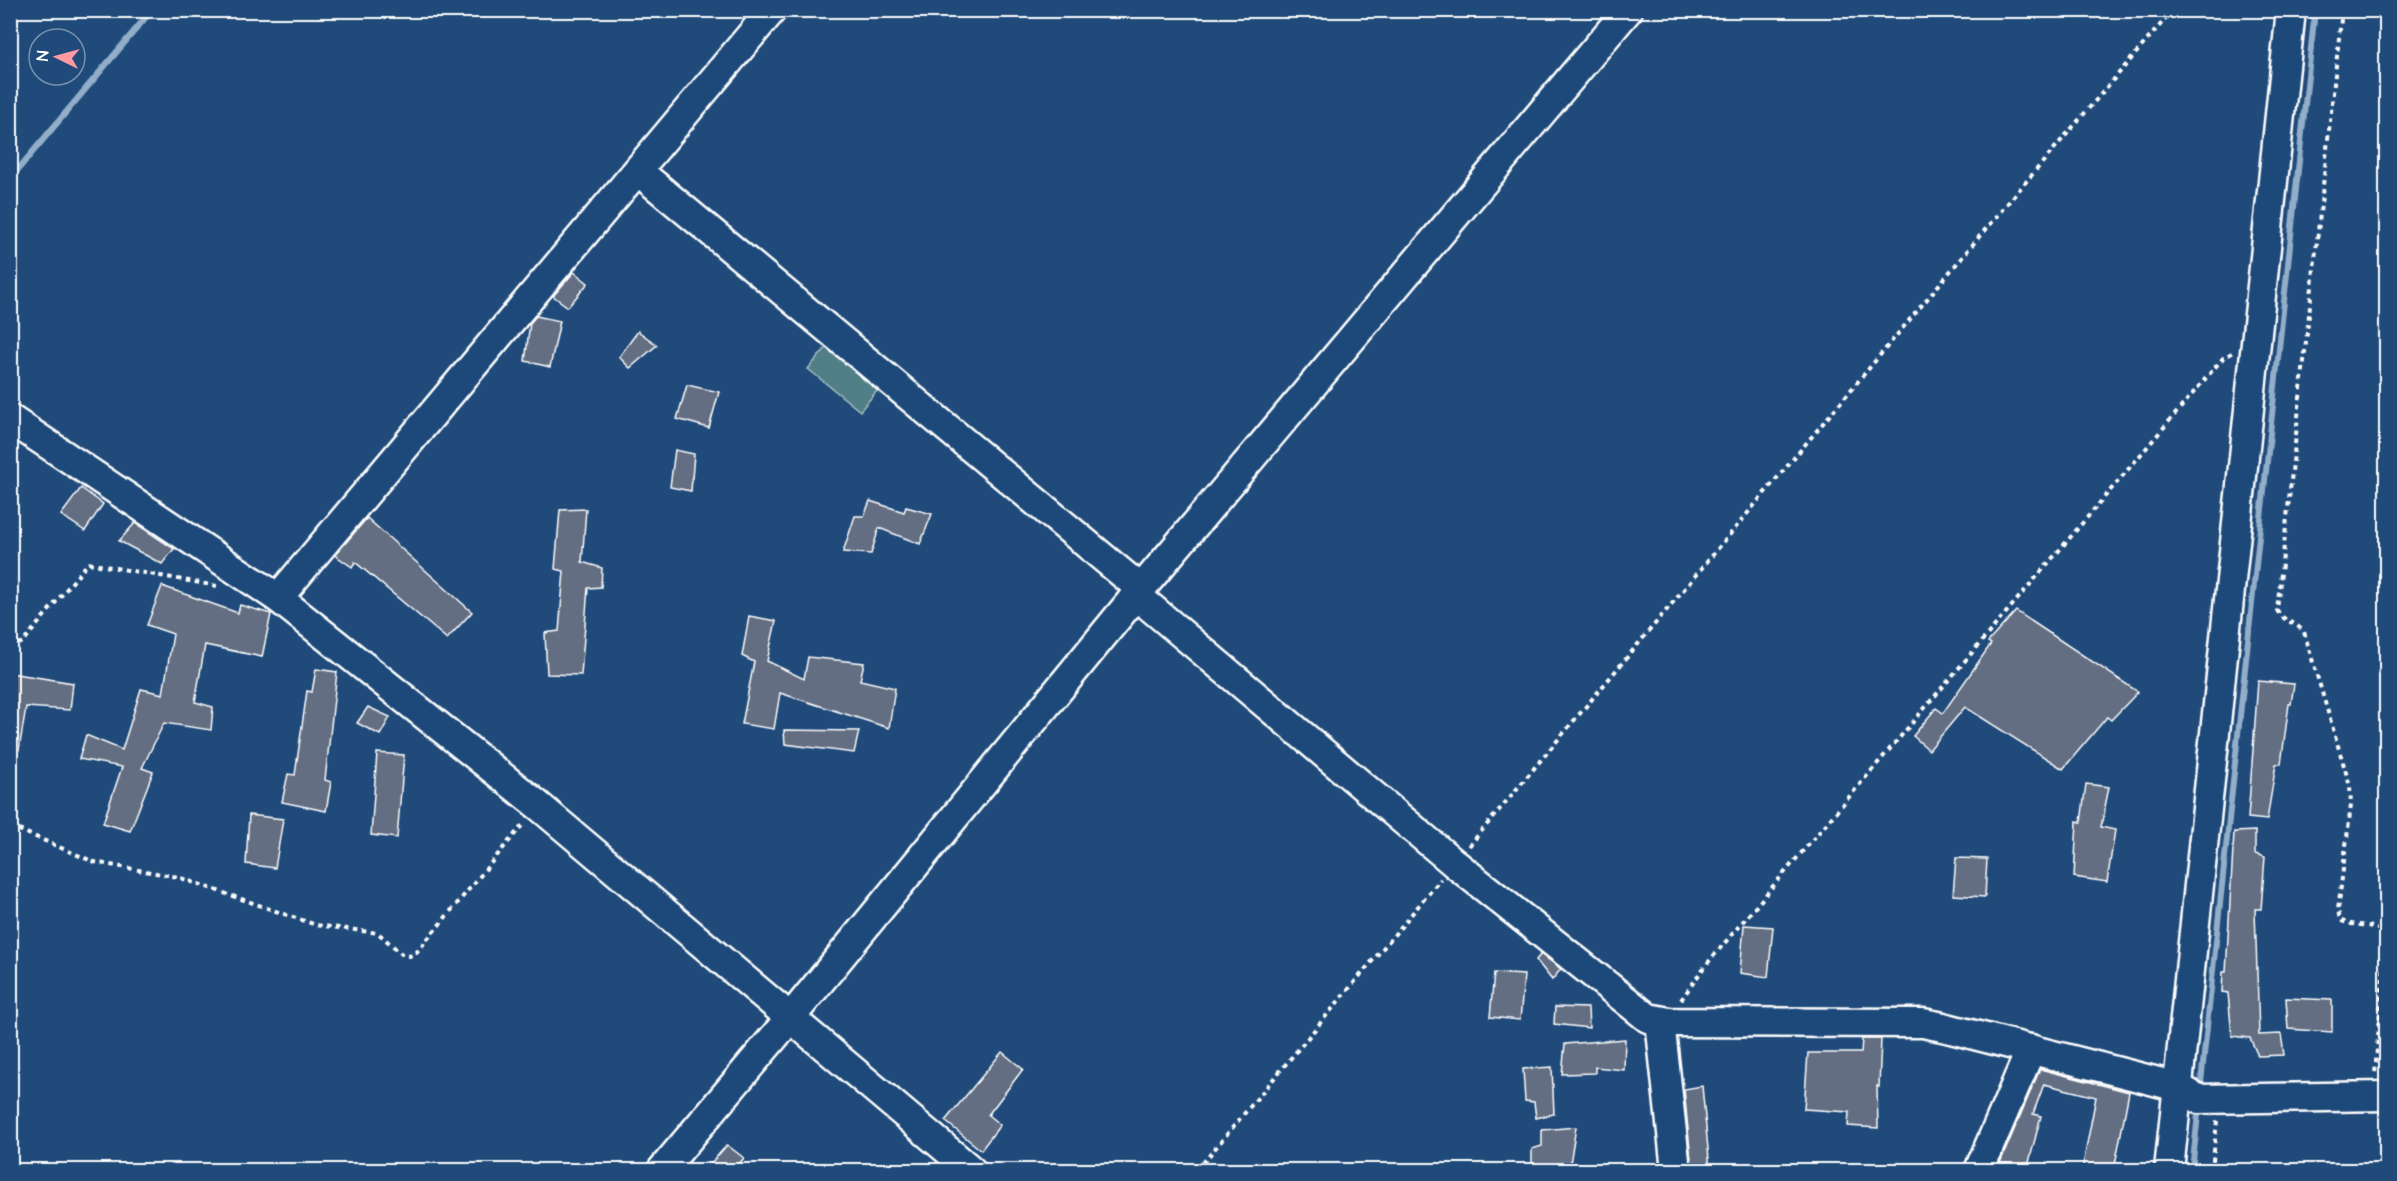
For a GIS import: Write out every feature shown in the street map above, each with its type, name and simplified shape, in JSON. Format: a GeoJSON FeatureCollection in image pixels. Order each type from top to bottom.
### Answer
{"type":"FeatureCollection","features":[{"type":"Feature","properties":{"kind":"street"},"geometry":{"type":"LineString","coordinates":[[278,598],[772,10]]}},
{"type":"Feature","properties":{"kind":"street"},"geometry":{"type":"LineString","coordinates":[[662,1170],[1146,601],[1628,10]]}},
{"type":"Feature","properties":{"kind":"street"},"geometry":{"type":"LineString","coordinates":[[2169,1170],[2201,1096],[2256,345],[2291,10]]}},
{"type":"Feature","properties":{"kind":"street"},"geometry":{"type":"LineString","coordinates":[[638,171],[1454,863],[1648,1018],[1664,1021],[1923,1023],[2031,1049],[2201,1096],[2380,1096]]}},
{"type":"Feature","properties":{"kind":"street"},"geometry":{"type":"LineString","coordinates":[[10,419],[278,598],[539,806],[971,1170]]}},
{"type":"Feature","properties":{"kind":"street"},"geometry":{"type":"LineString","coordinates":[[1664,1021],[1676,1170]]}},
{"type":"Feature","properties":{"kind":"street"},"geometry":{"type":"LineString","coordinates":[[1979,1170],[2031,1049]]}},
{"type":"Feature","properties":{"kind":"path"},"geometry":{"type":"LineString","coordinates":[[1197,1170],[1989,225],[2173,10]]}},
{"type":"Feature","properties":{"kind":"path"},"geometry":{"type":"LineString","coordinates":[[2342,10],[2277,610],[2281,618],[2299,626],[2304,632],[2350,786],[2351,805],[2338,910],[2340,920],[2348,924],[2376,927],[2382,930],[2386,938],[2380,1096]]}},
{"type":"Feature","properties":{"kind":"path"},"geometry":{"type":"LineString","coordinates":[[1664,1021],[1705,966],[2215,367],[2229,355],[2256,345]]}},
{"type":"Feature","properties":{"kind":"path"},"geometry":{"type":"LineString","coordinates":[[10,648],[23,642],[88,563],[226,588]]}},
{"type":"Feature","properties":{"kind":"path"},"geometry":{"type":"LineString","coordinates":[[10,826],[94,862],[178,877],[316,925],[378,933],[409,956],[415,954],[539,806]]}},
{"type":"Feature","properties":{"kind":"path"},"geometry":{"type":"LineString","coordinates":[[2201,1096],[2212,1170]]}},
{"type":"Feature","properties":{"kind":"green space"},"geometry":{"type":"Polygon","coordinates":[[[831,342],[881,386],[860,411],[808,369],[831,342]]]}},
{"type":"Feature","properties":{"kind":"building"},"geometry":{"type":"Polygon","coordinates":[[[574,272],[588,283],[568,307],[553,296],[574,272]]]}},
{"type":"Feature","properties":{"kind":"building"},"geometry":{"type":"Polygon","coordinates":[[[536,316],[560,321],[550,367],[525,361],[530,323],[536,316]]]}},
{"type":"Feature","properties":{"kind":"building"},"geometry":{"type":"Polygon","coordinates":[[[638,331],[657,345],[630,368],[619,357],[638,331]]]}},
{"type":"Feature","properties":{"kind":"building"},"geometry":{"type":"Polygon","coordinates":[[[687,385],[719,392],[709,428],[677,419],[687,385]]]}},
{"type":"Feature","properties":{"kind":"building"},"geometry":{"type":"Polygon","coordinates":[[[675,450],[694,454],[691,491],[670,487],[675,450]]]}},
{"type":"Feature","properties":{"kind":"building"},"geometry":{"type":"Polygon","coordinates":[[[81,488],[103,504],[85,531],[61,515],[81,488]]]}},
{"type":"Feature","properties":{"kind":"building"},"geometry":{"type":"Polygon","coordinates":[[[870,501],[904,512],[906,507],[932,514],[920,544],[879,528],[871,554],[843,552],[855,516],[864,516],[870,501]]]}},
{"type":"Feature","properties":{"kind":"building"},"geometry":{"type":"Polygon","coordinates":[[[586,509],[582,562],[602,568],[601,587],[588,588],[581,675],[547,674],[545,633],[559,631],[564,571],[555,569],[560,510],[586,509]]]}},
{"type":"Feature","properties":{"kind":"building"},"geometry":{"type":"Polygon","coordinates":[[[367,518],[472,612],[447,639],[355,562],[352,567],[335,555],[367,518]]]}},
{"type":"Feature","properties":{"kind":"building"},"geometry":{"type":"Polygon","coordinates":[[[135,523],[174,549],[162,564],[119,541],[135,523]]]}},
{"type":"Feature","properties":{"kind":"building"},"geometry":{"type":"Polygon","coordinates":[[[162,586],[238,613],[240,605],[271,614],[262,657],[205,645],[195,702],[213,707],[211,730],[164,723],[142,768],[153,772],[130,831],[103,823],[122,767],[79,759],[86,735],[122,750],[141,689],[163,694],[173,634],[147,625],[162,586]]]}},
{"type":"Feature","properties":{"kind":"building"},"geometry":{"type":"Polygon","coordinates":[[[2016,611],[2138,692],[2111,720],[2107,717],[2063,769],[1965,707],[1929,750],[1913,736],[1936,708],[1943,713],[1991,644],[1988,642],[2016,611]]]}},
{"type":"Feature","properties":{"kind":"building"},"geometry":{"type":"Polygon","coordinates":[[[749,616],[776,621],[767,661],[804,679],[808,657],[864,663],[860,680],[895,688],[889,728],[780,693],[774,729],[742,724],[754,662],[742,656],[749,616]]]}},
{"type":"Feature","properties":{"kind":"building"},"geometry":{"type":"Polygon","coordinates":[[[316,669],[337,672],[325,780],[331,782],[326,811],[282,802],[288,774],[295,775],[307,691],[312,692],[316,669]]]}},
{"type":"Feature","properties":{"kind":"building"},"geometry":{"type":"Polygon","coordinates":[[[10,673],[73,683],[70,710],[26,707],[19,750],[10,749],[10,673]]]}},
{"type":"Feature","properties":{"kind":"building"},"geometry":{"type":"Polygon","coordinates":[[[2258,681],[2294,684],[2281,764],[2276,764],[2267,820],[2248,818],[2258,681]]]}},
{"type":"Feature","properties":{"kind":"building"},"geometry":{"type":"Polygon","coordinates":[[[368,707],[390,717],[380,735],[357,723],[368,707]]]}},
{"type":"Feature","properties":{"kind":"building"},"geometry":{"type":"Polygon","coordinates":[[[784,730],[859,731],[854,753],[785,744],[784,730]]]}},
{"type":"Feature","properties":{"kind":"building"},"geometry":{"type":"Polygon","coordinates":[[[377,753],[404,755],[397,838],[371,835],[377,753]]]}},
{"type":"Feature","properties":{"kind":"building"},"geometry":{"type":"Polygon","coordinates":[[[2086,784],[2109,787],[2101,827],[2115,830],[2107,882],[2074,877],[2077,821],[2081,822],[2086,784]]]}},
{"type":"Feature","properties":{"kind":"building"},"geometry":{"type":"Polygon","coordinates":[[[249,815],[283,819],[275,868],[246,864],[249,815]]]}},
{"type":"Feature","properties":{"kind":"building"},"geometry":{"type":"Polygon","coordinates":[[[2255,831],[2255,854],[2265,857],[2261,909],[2255,909],[2259,1035],[2281,1034],[2284,1055],[2258,1056],[2250,1038],[2232,1036],[2228,993],[2222,992],[2223,972],[2226,972],[2234,832],[2255,831]]]}},
{"type":"Feature","properties":{"kind":"building"},"geometry":{"type":"Polygon","coordinates":[[[1956,858],[1987,859],[1985,897],[1953,895],[1956,858]]]}},
{"type":"Feature","properties":{"kind":"building"},"geometry":{"type":"Polygon","coordinates":[[[1744,925],[1773,927],[1768,977],[1740,973],[1744,925]]]}},
{"type":"Feature","properties":{"kind":"building"},"geometry":{"type":"Polygon","coordinates":[[[1541,954],[1561,969],[1552,980],[1536,960],[1541,954]]]}},
{"type":"Feature","properties":{"kind":"building"},"geometry":{"type":"Polygon","coordinates":[[[1494,973],[1524,975],[1520,1020],[1490,1017],[1494,973]]]}},
{"type":"Feature","properties":{"kind":"building"},"geometry":{"type":"Polygon","coordinates":[[[2286,998],[2332,1000],[2332,1032],[2288,1029],[2286,998]]]}},
{"type":"Feature","properties":{"kind":"building"},"geometry":{"type":"Polygon","coordinates":[[[1555,1007],[1588,1008],[1589,1028],[1554,1024],[1555,1007]]]}},
{"type":"Feature","properties":{"kind":"building"},"geometry":{"type":"Polygon","coordinates":[[[1625,1039],[1624,1070],[1595,1067],[1595,1073],[1562,1074],[1565,1044],[1625,1039]]]}},
{"type":"Feature","properties":{"kind":"building"},"geometry":{"type":"Polygon","coordinates":[[[1862,1039],[1881,1039],[1879,1087],[1877,1086],[1878,1128],[1848,1126],[1849,1112],[1804,1109],[1808,1053],[1861,1053],[1862,1039]]]}},
{"type":"Feature","properties":{"kind":"building"},"geometry":{"type":"Polygon","coordinates":[[[1002,1052],[1023,1069],[988,1115],[1000,1125],[981,1150],[945,1121],[1002,1052]]]}},
{"type":"Feature","properties":{"kind":"building"},"geometry":{"type":"Polygon","coordinates":[[[1552,1067],[1554,1114],[1536,1118],[1534,1102],[1525,1101],[1523,1069],[1552,1067]]]}},
{"type":"Feature","properties":{"kind":"building"},"geometry":{"type":"Polygon","coordinates":[[[2040,1069],[2129,1092],[2114,1170],[2082,1170],[2096,1097],[2044,1084],[2033,1114],[2041,1116],[2027,1170],[1997,1170],[2040,1069]]]}},
{"type":"Feature","properties":{"kind":"building"},"geometry":{"type":"Polygon","coordinates":[[[1702,1086],[1710,1170],[1692,1170],[1684,1089],[1702,1086]]]}},
{"type":"Feature","properties":{"kind":"building"},"geometry":{"type":"Polygon","coordinates":[[[1576,1127],[1569,1170],[1532,1170],[1532,1149],[1542,1146],[1542,1130],[1576,1127]]]}},
{"type":"Feature","properties":{"kind":"building"},"geometry":{"type":"Polygon","coordinates":[[[727,1145],[744,1158],[734,1170],[705,1170],[727,1145]]]}},
{"type":"Feature","properties":{"kind":"waterway"},"geometry":{"type":"LineString","coordinates":[[10,179],[152,10]]}},
{"type":"Feature","properties":{"kind":"waterway"},"geometry":{"type":"LineString","coordinates":[[2200,1092],[2315,10]]}},
{"type":"Feature","properties":{"kind":"waterway"},"geometry":{"type":"LineString","coordinates":[[2192,1170],[2199,1105]]}}]}
